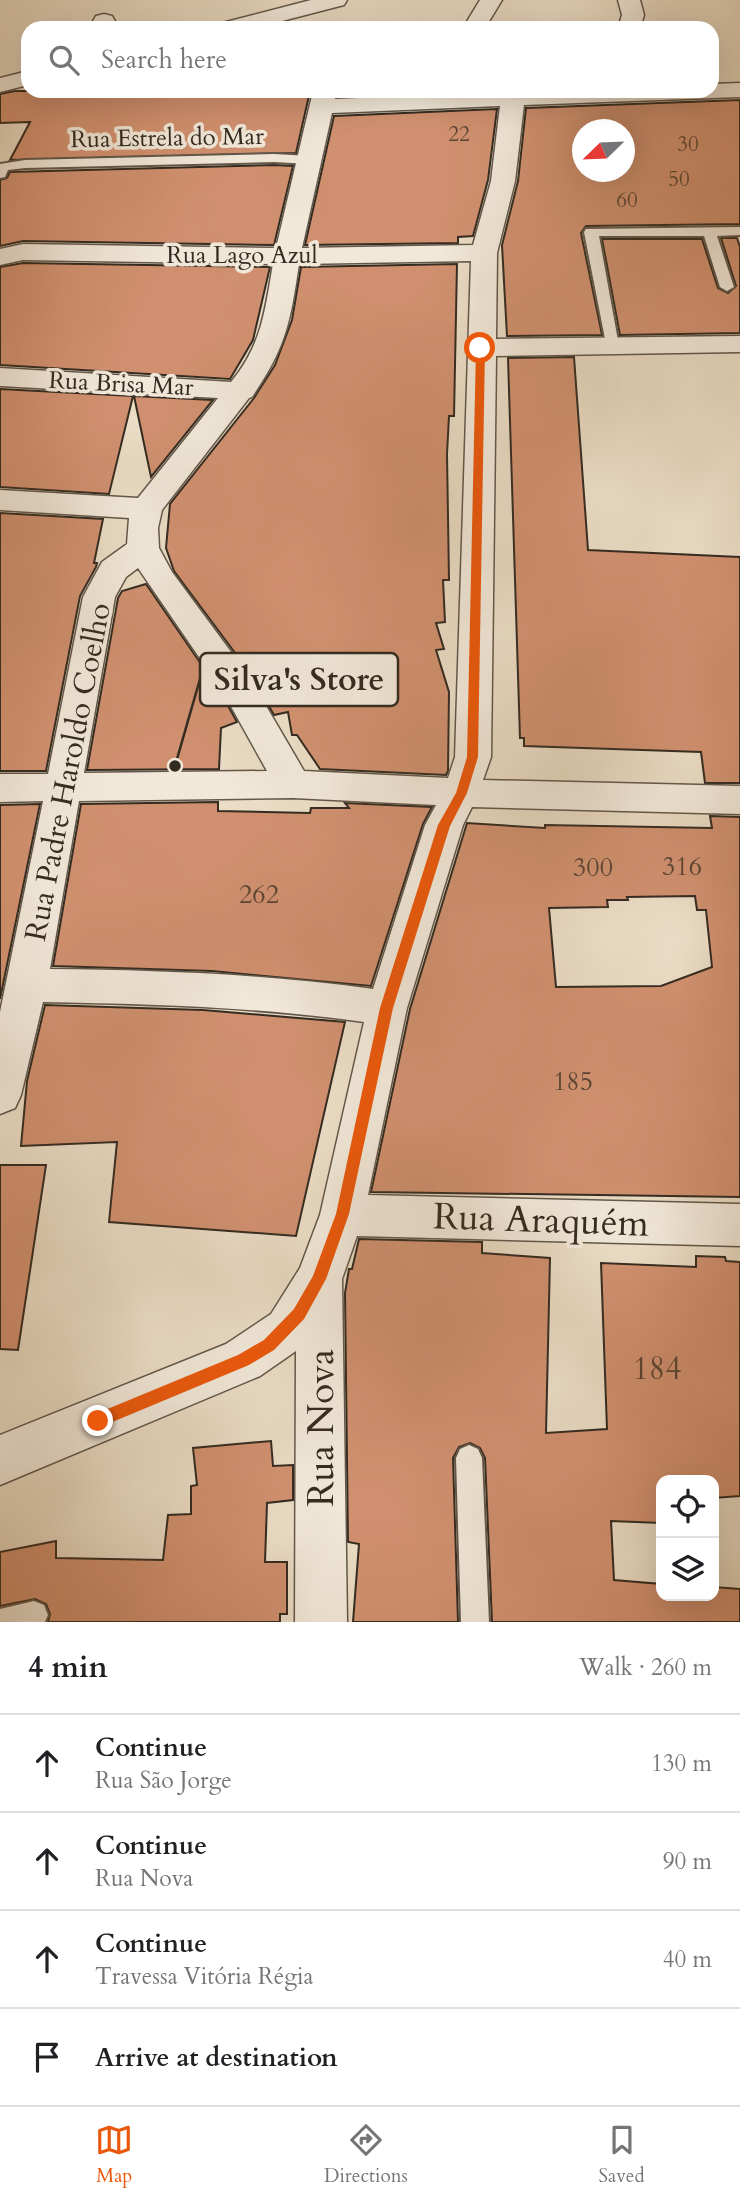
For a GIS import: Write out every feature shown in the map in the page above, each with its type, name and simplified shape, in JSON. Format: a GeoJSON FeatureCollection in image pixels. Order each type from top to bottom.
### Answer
{"type":"FeatureCollection","features":[{"type":"Feature","properties":{"kind":"street"},"geometry":{"type":"LineString","coordinates":[[478,21],[491,0]]}},
{"type":"Feature","properties":{"kind":"street"},"geometry":{"type":"LineString","coordinates":[[629,0],[633,15],[631,21]]}},
{"type":"Feature","properties":{"kind":"street"},"geometry":{"type":"LineString","coordinates":[[264,21],[336,6]]}},
{"type":"Feature","properties":{"kind":"street"},"geometry":{"type":"LineString","coordinates":[[0,85],[21,80]]}},
{"type":"Feature","properties":{"kind":"street"},"geometry":{"type":"LineString","coordinates":[[719,91],[740,91]]}},
{"type":"Feature","properties":{"kind":"street"},"geometry":{"type":"LineString","coordinates":[[293,784],[236,684],[159,577],[143,548],[142,528],[147,509],[261,364],[276,327],[287,256],[324,98]]}},
{"type":"Feature","properties":{"kind":"street","name":"Rua Nova"},"geometry":{"type":"LineString","coordinates":[[321,1622],[319,1279],[342,1214],[387,1008],[444,825],[461,793],[473,757],[484,253],[503,181],[492,98]]}},
{"type":"Feature","properties":{"kind":"street","name":"Rua Lago Azul"},"geometry":{"type":"LineString","coordinates":[[0,257],[23,253],[287,256],[484,253]]}},
{"type":"Feature","properties":{"kind":"street"},"geometry":{"type":"LineString","coordinates":[[480,348],[740,344]]}},
{"type":"Feature","properties":{"kind":"street","name":"Rua Brisa Mar"},"geometry":{"type":"LineString","coordinates":[[0,377],[242,391]]}},
{"type":"Feature","properties":{"kind":"street"},"geometry":{"type":"LineString","coordinates":[[0,500],[147,509]]}},
{"type":"Feature","properties":{"kind":"street","name":"Rua Padre Haroldo Coelho"},"geometry":{"type":"LineString","coordinates":[[0,1095],[27,985],[99,597],[113,570],[143,548]]}},
{"type":"Feature","properties":{"kind":"street"},"geometry":{"type":"LineString","coordinates":[[0,788],[293,784],[461,793],[740,800]]}},
{"type":"Feature","properties":{"kind":"street"},"geometry":{"type":"LineString","coordinates":[[27,985],[293,995],[387,1008]]}},
{"type":"Feature","properties":{"kind":"street","name":"Rua Araquém"},"geometry":{"type":"LineString","coordinates":[[342,1214],[740,1225]]}},
{"type":"Feature","properties":{"kind":"street"},"geometry":{"type":"LineString","coordinates":[[0,1460],[243,1360],[287,1329],[319,1279]]}},
{"type":"Feature","properties":{"kind":"lane","name":"Rua Estrela do Mar"},"geometry":{"type":"LineString","coordinates":[[0,174],[3,167],[25,164],[274,158],[309,160]]}},
{"type":"Feature","properties":{"kind":"lane"},"geometry":{"type":"LineString","coordinates":[[612,346],[591,232],[740,231]]}},
{"type":"Feature","properties":{"kind":"lane"},"geometry":{"type":"LineString","coordinates":[[709,232],[727,287]]}},
{"type":"Feature","properties":{"kind":"lane"},"geometry":{"type":"LineString","coordinates":[[469,1458],[475,1622]]}},
{"type":"Feature","properties":{"kind":"lane"},"geometry":{"type":"LineString","coordinates":[[1,1622],[34,1615]]}},
{"type":"Feature","properties":{"kind":"building"},"geometry":{"type":"Polygon","coordinates":[[[21,91],[21,98],[308,98],[296,153],[10,160],[30,122],[0,123],[0,94],[21,91]]]}},
{"type":"Feature","properties":{"kind":"building"},"geometry":{"type":"Polygon","coordinates":[[[740,100],[740,224],[586,226],[581,233],[602,335],[507,336],[502,245],[518,181],[526,108],[740,100]]]}},
{"type":"Feature","properties":{"kind":"building"},"geometry":{"type":"Polygon","coordinates":[[[497,109],[488,180],[473,236],[458,237],[458,243],[305,245],[334,116],[497,109]]]}},
{"type":"Feature","properties":{"kind":"building"},"geometry":{"type":"Polygon","coordinates":[[[293,166],[274,245],[23,241],[0,246],[0,180],[7,178],[10,172],[293,166]]]}},
{"type":"Feature","properties":{"kind":"building"},"geometry":{"type":"Polygon","coordinates":[[[721,238],[737,238],[740,247],[740,333],[620,335],[602,239],[702,239],[718,288],[728,293],[736,286],[721,238]]]}},
{"type":"Feature","properties":{"kind":"building"},"geometry":{"type":"Polygon","coordinates":[[[23,263],[270,267],[253,340],[230,379],[0,365],[0,267],[23,263]]]}},
{"type":"Feature","properties":{"kind":"building"},"geometry":{"type":"Polygon","coordinates":[[[457,264],[454,416],[449,416],[447,454],[449,580],[443,580],[445,622],[436,623],[444,649],[436,650],[449,692],[448,771],[446,775],[320,769],[297,735],[292,735],[288,712],[274,715],[250,673],[174,571],[166,548],[170,504],[254,398],[275,365],[292,320],[301,267],[457,264]]]}},
{"type":"Feature","properties":{"kind":"building"},"geometry":{"type":"Polygon","coordinates":[[[574,357],[588,550],[740,557],[740,783],[705,783],[701,752],[524,746],[524,738],[520,738],[508,358],[574,357]]]}},
{"type":"Feature","properties":{"kind":"building"},"geometry":{"type":"Polygon","coordinates":[[[0,389],[133,396],[109,494],[0,487],[0,389]]]}},
{"type":"Feature","properties":{"kind":"building"},"geometry":{"type":"Polygon","coordinates":[[[134,396],[213,400],[151,477],[134,396]]]}},
{"type":"Feature","properties":{"kind":"building"},"geometry":{"type":"Polygon","coordinates":[[[0,513],[103,519],[94,563],[97,563],[96,567],[80,596],[46,771],[0,771],[0,513]]]}},
{"type":"Feature","properties":{"kind":"building"},"geometry":{"type":"Polygon","coordinates":[[[146,584],[221,693],[237,722],[221,728],[219,769],[87,770],[118,598],[122,591],[146,584]]]}},
{"type":"Feature","properties":{"kind":"building"},"geometry":{"type":"Polygon","coordinates":[[[218,802],[218,811],[310,813],[311,808],[349,808],[345,803],[432,807],[423,824],[371,986],[212,971],[53,966],[81,804],[218,802]]]}},
{"type":"Feature","properties":{"kind":"building"},"geometry":{"type":"Polygon","coordinates":[[[40,804],[0,999],[0,805],[40,804]]]}},
{"type":"Feature","properties":{"kind":"building"},"geometry":{"type":"Polygon","coordinates":[[[710,816],[740,817],[740,1197],[371,1192],[410,1009],[467,823],[545,828],[545,825],[712,828],[710,816]],[[695,896],[627,897],[628,900],[607,900],[608,907],[549,908],[556,987],[661,986],[712,967],[706,910],[697,910],[695,896]]]}},
{"type":"Feature","properties":{"kind":"building"},"geometry":{"type":"Polygon","coordinates":[[[45,1005],[203,1010],[345,1022],[296,1236],[109,1222],[117,1142],[21,1146],[27,1081],[45,1005]]]}},
{"type":"Feature","properties":{"kind":"building"},"geometry":{"type":"Polygon","coordinates":[[[0,1165],[46,1165],[18,1350],[0,1349],[0,1165]]]}},
{"type":"Feature","properties":{"kind":"building"},"geometry":{"type":"Polygon","coordinates":[[[359,1239],[482,1242],[482,1253],[550,1258],[546,1433],[607,1429],[601,1263],[696,1267],[696,1256],[725,1257],[726,1261],[740,1262],[740,1496],[719,1498],[719,1475],[656,1475],[656,1523],[611,1521],[614,1580],[656,1584],[656,1601],[719,1601],[719,1587],[740,1589],[740,1622],[492,1622],[485,1458],[480,1448],[470,1443],[459,1447],[453,1458],[458,1622],[353,1622],[359,1544],[348,1542],[345,1293],[349,1269],[352,1269],[359,1239]]]}},
{"type":"Feature","properties":{"kind":"building"},"geometry":{"type":"Polygon","coordinates":[[[271,1441],[273,1466],[293,1465],[293,1500],[267,1503],[265,1562],[287,1562],[287,1614],[280,1614],[280,1622],[48,1622],[50,1614],[46,1604],[35,1599],[0,1606],[0,1552],[56,1541],[56,1558],[163,1560],[168,1515],[191,1514],[191,1486],[197,1485],[193,1448],[271,1441]]]}},
{"type":"Feature","properties":{"kind":"place","name":"Silva's Store"},"geometry":{"type":"Point","coordinates":[175,766]}},
{"type":"Feature","properties":{"kind":"route"},"geometry":{"type":"LineString","coordinates":[[98,1421],[243,1360],[269,1345],[299,1314],[319,1279],[342,1214],[387,1008],[444,825],[461,793],[473,757],[480,348]]}}]}
